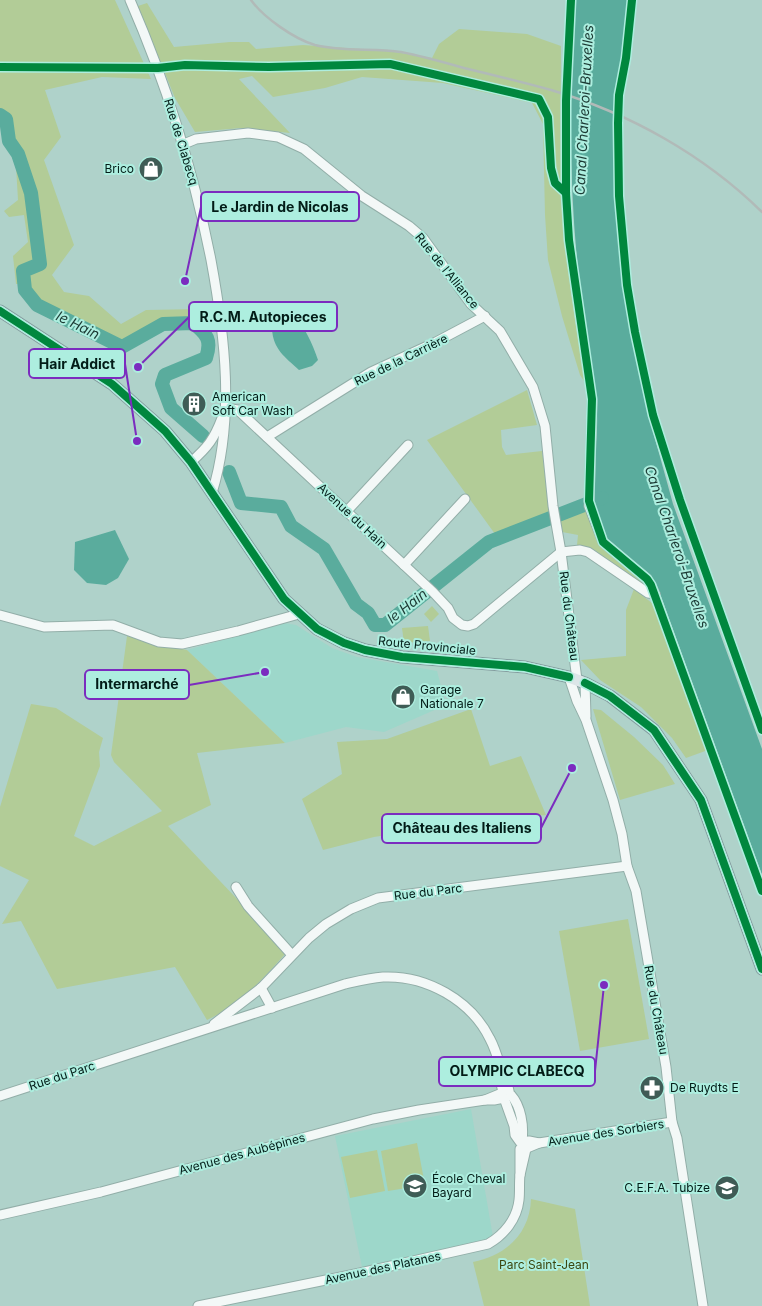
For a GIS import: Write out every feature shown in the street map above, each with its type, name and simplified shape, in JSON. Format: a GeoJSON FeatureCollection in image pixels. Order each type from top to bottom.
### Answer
{"type":"FeatureCollection","features":[{"type":"Feature","properties":{"kind":"main road","name":"Route Provinciale"},"geometry":{"type":"LineString","coordinates":[[0,311],[112,384],[165,431],[191,462],[284,599],[317,628],[344,643],[365,650],[402,657],[525,667],[577,680],[610,696],[654,730],[701,800],[762,969]]}},
{"type":"Feature","properties":{"kind":"street","name":"Rue de Clabecq"},"geometry":{"type":"LineString","coordinates":[[130,0],[158,68],[184,144],[201,208],[219,301],[224,350],[224,441],[212,493]]}},
{"type":"Feature","properties":{"kind":"street","name":"Rue de l'Alliance"},"geometry":{"type":"LineString","coordinates":[[184,144],[196,139],[248,134],[278,137],[304,149],[362,196],[409,226],[423,238],[471,304],[500,331],[533,387],[545,426],[553,506],[561,552]]}},
{"type":"Feature","properties":{"kind":"street","name":"Rue de la Carrière"},"geometry":{"type":"LineString","coordinates":[[267,437],[371,372],[436,342],[485,316]]}},
{"type":"Feature","properties":{"kind":"street"},"geometry":{"type":"LineString","coordinates":[[561,552],[580,550],[588,552],[648,593],[655,594],[647,580],[603,542],[589,503],[592,401]]}},
{"type":"Feature","properties":{"kind":"street","name":"Rue de Clabecq"},"geometry":{"type":"LineString","coordinates":[[191,462],[215,436],[225,408]]}},
{"type":"Feature","properties":{"kind":"street","name":"Avenue du Hain"},"geometry":{"type":"LineString","coordinates":[[225,408],[238,410],[433,592],[448,608],[453,618],[462,625],[474,624],[561,552]]}},
{"type":"Feature","properties":{"kind":"street"},"geometry":{"type":"LineString","coordinates":[[346,512],[408,445]]}},
{"type":"Feature","properties":{"kind":"street"},"geometry":{"type":"LineString","coordinates":[[404,565],[465,499]]}},
{"type":"Feature","properties":{"kind":"street","name":"Rue du Château"},"geometry":{"type":"LineString","coordinates":[[561,552],[577,680],[586,720],[622,834],[627,866],[636,891],[666,1067],[672,1122],[678,1144],[703,1306]]}},
{"type":"Feature","properties":{"kind":"street"},"geometry":{"type":"LineString","coordinates":[[0,609],[3,615],[44,627],[113,625],[160,642],[182,644],[299,614]]}},
{"type":"Feature","properties":{"kind":"street","name":"Rue du Château"},"geometry":{"type":"LineString","coordinates":[[577,680],[577,701],[586,720]]}},
{"type":"Feature","properties":{"kind":"street","name":"Rue du Parc"},"geometry":{"type":"LineString","coordinates":[[210,1027],[261,988],[292,955],[326,924],[351,909],[378,898],[627,866]]}},
{"type":"Feature","properties":{"kind":"street"},"geometry":{"type":"LineString","coordinates":[[236,887],[248,906],[292,955]]}},
{"type":"Feature","properties":{"kind":"street","name":"Rue du Parc"},"geometry":{"type":"LineString","coordinates":[[0,1096],[345,984],[364,979],[384,977],[419,982],[440,989],[463,1004],[478,1019],[490,1038],[503,1075]]}},
{"type":"Feature","properties":{"kind":"street"},"geometry":{"type":"LineString","coordinates":[[261,988],[272,1008]]}},
{"type":"Feature","properties":{"kind":"street","name":"Avenue des Platanes"},"geometry":{"type":"LineString","coordinates":[[198,1306],[360,1273],[488,1244],[498,1239],[512,1222],[519,1202],[523,1145],[518,1102],[505,1095],[507,1082],[503,1075]]}},
{"type":"Feature","properties":{"kind":"street","name":"Avenue des Aubépines"},"geometry":{"type":"LineString","coordinates":[[0,1215],[101,1192],[374,1120],[505,1095]]}},
{"type":"Feature","properties":{"kind":"street","name":"Avenue des Sorbiers"},"geometry":{"type":"LineString","coordinates":[[523,1145],[672,1122]]}},
{"type":"Feature","properties":{"kind":"shaded area"},"geometry":{"type":"Polygon","coordinates":[[[284,623],[296,625],[332,648],[357,657],[437,671],[446,705],[384,732],[346,727],[285,743],[187,650],[284,623]]]}},
{"type":"Feature","properties":{"kind":"shaded area","name":"École Cheval Bayard"},"geometry":{"type":"Polygon","coordinates":[[[471,1109],[493,1237],[487,1240],[362,1267],[335,1136],[471,1109]]]}},
{"type":"Feature","properties":{"kind":"green space"},"geometry":{"type":"Polygon","coordinates":[[[0,0],[115,0],[151,79],[102,77],[45,90],[61,137],[44,160],[74,245],[52,275],[64,292],[89,296],[121,324],[146,310],[200,309],[216,324],[213,331],[194,320],[164,321],[128,344],[98,336],[43,303],[28,284],[16,284],[13,256],[28,242],[24,215],[9,217],[4,211],[18,200],[16,166],[22,151],[14,145],[11,123],[0,109],[0,0]]]}},
{"type":"Feature","properties":{"kind":"green space"},"geometry":{"type":"Polygon","coordinates":[[[147,3],[174,47],[249,42],[256,49],[303,45],[389,51],[432,58],[439,44],[459,29],[527,34],[561,46],[563,216],[571,294],[586,384],[580,375],[562,316],[548,260],[543,124],[532,103],[443,83],[362,77],[325,88],[273,97],[252,76],[239,79],[290,133],[241,128],[195,132],[175,98],[138,6],[147,3]]]}},
{"type":"Feature","properties":{"kind":"green space"},"geometry":{"type":"Polygon","coordinates":[[[527,390],[537,425],[501,430],[502,447],[506,455],[542,451],[550,512],[495,534],[427,440],[527,390]]]}},
{"type":"Feature","properties":{"kind":"green space"},"geometry":{"type":"Polygon","coordinates":[[[587,511],[591,525],[602,544],[645,582],[646,587],[593,549],[577,545],[578,535],[562,532],[559,519],[587,511]]]}},
{"type":"Feature","properties":{"kind":"green space"},"geometry":{"type":"Polygon","coordinates":[[[634,589],[657,607],[708,750],[686,758],[672,738],[641,707],[600,680],[581,660],[626,656],[626,610],[634,589]]]}},
{"type":"Feature","properties":{"kind":"green space"},"geometry":{"type":"Polygon","coordinates":[[[432,606],[439,614],[431,622],[424,614],[432,606]]]}},
{"type":"Feature","properties":{"kind":"green space"},"geometry":{"type":"Polygon","coordinates":[[[428,626],[430,641],[404,643],[402,628],[428,626]]]}},
{"type":"Feature","properties":{"kind":"green space"},"geometry":{"type":"Polygon","coordinates":[[[127,636],[187,650],[285,743],[197,753],[211,805],[168,826],[237,899],[285,954],[240,999],[207,1020],[175,967],[57,989],[21,921],[2,924],[29,880],[0,866],[0,807],[31,704],[56,708],[103,738],[99,752],[100,766],[74,836],[94,846],[162,811],[114,762],[111,755],[127,636]]]}},
{"type":"Feature","properties":{"kind":"green space"},"geometry":{"type":"Polygon","coordinates":[[[471,709],[490,766],[521,756],[546,815],[374,837],[323,850],[302,799],[342,774],[337,742],[387,739],[471,709]]]}},
{"type":"Feature","properties":{"kind":"green space"},"geometry":{"type":"Polygon","coordinates":[[[593,709],[601,710],[634,737],[663,765],[675,784],[620,800],[593,709]]]}},
{"type":"Feature","properties":{"kind":"green space"},"geometry":{"type":"Polygon","coordinates":[[[628,919],[649,1039],[580,1051],[559,931],[628,919]]]}},
{"type":"Feature","properties":{"kind":"green space"},"geometry":{"type":"Polygon","coordinates":[[[417,1143],[425,1185],[388,1191],[381,1151],[417,1143]]]}},
{"type":"Feature","properties":{"kind":"green space"},"geometry":{"type":"Polygon","coordinates":[[[377,1150],[385,1191],[350,1198],[341,1157],[377,1150]]]}},
{"type":"Feature","properties":{"kind":"green space","name":"Parc Saint-Jean"},"geometry":{"type":"Polygon","coordinates":[[[531,1199],[575,1209],[590,1306],[484,1306],[473,1262],[496,1254],[514,1241],[526,1222],[530,1211],[531,1199]]]}},
{"type":"Feature","properties":{"kind":"water","name":"Canal Charleroi-Bruxelles"},"geometry":{"type":"Polygon","coordinates":[[[574,0],[629,0],[628,23],[615,95],[614,123],[616,197],[624,285],[631,331],[649,417],[673,504],[762,749],[762,875],[658,588],[648,573],[610,542],[601,529],[596,516],[592,487],[597,414],[578,272],[573,206],[571,107],[574,0]]]}},
{"type":"Feature","properties":{"kind":"water"},"geometry":{"type":"Polygon","coordinates":[[[293,313],[308,335],[318,360],[312,366],[299,370],[277,347],[272,329],[293,313]]]}},
{"type":"Feature","properties":{"kind":"water"},"geometry":{"type":"Polygon","coordinates":[[[115,530],[129,559],[118,578],[106,585],[87,583],[74,570],[75,542],[115,530]]]}},
{"type":"Feature","properties":{"kind":"waterway","name":"le Hain"},"geometry":{"type":"LineString","coordinates":[[0,115],[6,119],[9,141],[18,154],[31,193],[40,264],[23,271],[25,290],[37,305],[122,347],[163,324],[193,323],[198,327],[207,338],[208,352],[206,358],[165,375],[162,384],[171,408],[203,436]]}},
{"type":"Feature","properties":{"kind":"waterway","name":"le Hain"},"geometry":{"type":"LineString","coordinates":[[229,472],[241,503],[281,507],[291,526],[324,549],[356,604],[368,613],[375,625],[385,625],[489,542],[602,498]]}},
{"type":"Feature","properties":{"kind":"railway"},"geometry":{"type":"LineString","coordinates":[[251,0],[256,7],[280,27],[298,38],[315,45],[417,55],[551,90],[609,111],[664,138],[690,154],[716,172],[762,212]]}},
{"type":"Feature","properties":{"kind":"cycle path"},"geometry":{"type":"LineString","coordinates":[[571,0],[566,101],[566,193],[569,240],[592,399],[589,501],[603,542],[647,579],[651,585],[762,891]]}},
{"type":"Feature","properties":{"kind":"cycle path"},"geometry":{"type":"LineString","coordinates":[[632,0],[626,58],[619,95],[618,123],[619,196],[627,285],[635,332],[653,415],[680,500],[762,730]]}},
{"type":"Feature","properties":{"kind":"cycle path"},"geometry":{"type":"LineString","coordinates":[[0,67],[158,68],[185,65],[269,67],[390,64],[539,99],[548,117],[551,168],[555,183],[566,193]]}},
{"type":"Feature","properties":{"kind":"cycle path"},"geometry":{"type":"LineString","coordinates":[[0,311],[112,384],[165,431],[191,462],[284,599],[317,629],[344,643],[365,650],[402,657],[525,667],[569,677]]}},
{"type":"Feature","properties":{"kind":"cycle path"},"geometry":{"type":"LineString","coordinates":[[585,683],[610,696],[654,730],[701,800],[762,969]]}},
{"type":"Feature","properties":{"kind":"place","name":"Brico"},"geometry":{"type":"Point","coordinates":[151,169]}},
{"type":"Feature","properties":{"kind":"place","name":"Le Jardin de Nicolas"},"geometry":{"type":"Point","coordinates":[185,281]}},
{"type":"Feature","properties":{"kind":"place","name":"R.C.M. Autopieces"},"geometry":{"type":"Point","coordinates":[138,367]}},
{"type":"Feature","properties":{"kind":"place","name":"American Soft Car Wash"},"geometry":{"type":"Point","coordinates":[194,404]}},
{"type":"Feature","properties":{"kind":"place","name":"Hair Addict"},"geometry":{"type":"Point","coordinates":[137,441]}},
{"type":"Feature","properties":{"kind":"place","name":"Intermarché"},"geometry":{"type":"Point","coordinates":[265,672]}},
{"type":"Feature","properties":{"kind":"place","name":"Garage Nationale 7"},"geometry":{"type":"Point","coordinates":[403,697]}},
{"type":"Feature","properties":{"kind":"place","name":"Château des Italiens"},"geometry":{"type":"Point","coordinates":[572,768]}},
{"type":"Feature","properties":{"kind":"place","name":"OLYMPIC CLABECQ"},"geometry":{"type":"Point","coordinates":[604,985]}},
{"type":"Feature","properties":{"kind":"place","name":"De Ruydts E"},"geometry":{"type":"Point","coordinates":[652,1088]}},
{"type":"Feature","properties":{"kind":"place","name":"École Cheval Bayard"},"geometry":{"type":"Point","coordinates":[415,1186]}},
{"type":"Feature","properties":{"kind":"place","name":"C.E.F.A. Tubize"},"geometry":{"type":"Point","coordinates":[727,1188]}}]}
